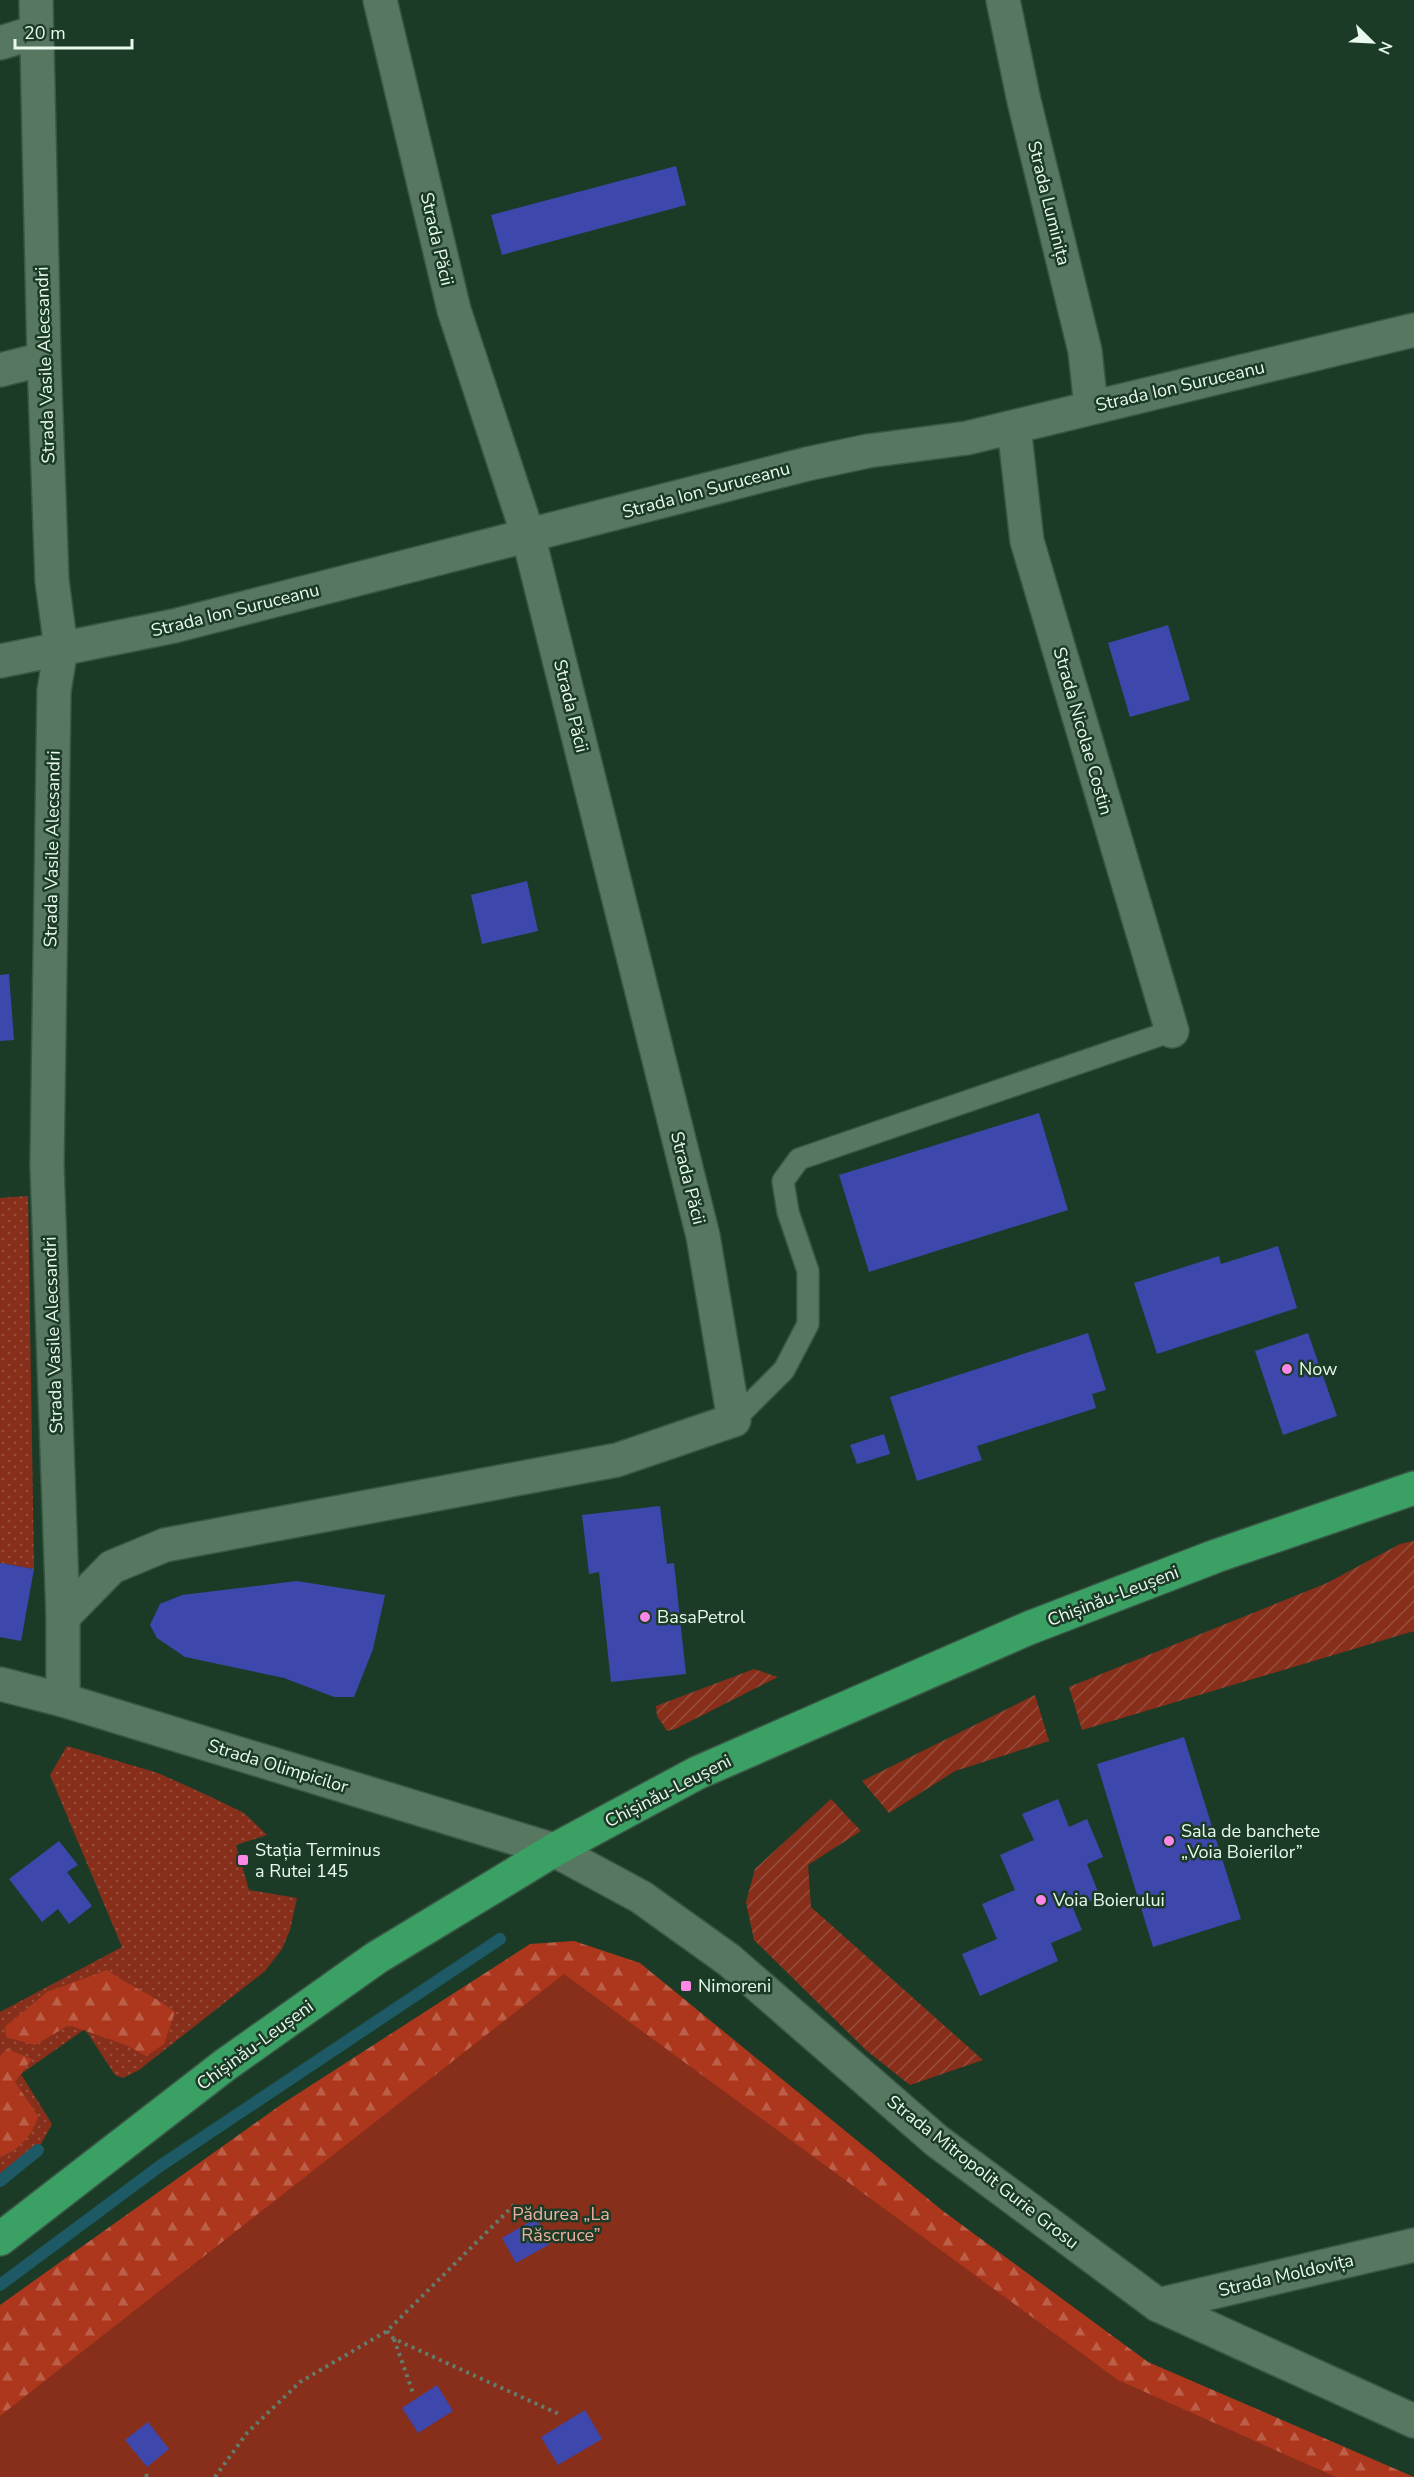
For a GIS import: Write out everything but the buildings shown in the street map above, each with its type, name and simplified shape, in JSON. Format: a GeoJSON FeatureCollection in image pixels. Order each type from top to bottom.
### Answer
{"type":"FeatureCollection","features":[{"type":"Feature","properties":{"kind":"highway","name":"Chișinău-Leușeni"},"geometry":{"type":"LineString","coordinates":[[0,2239],[225,2065],[376,1958],[554,1850],[697,1773],[1029,1628],[1216,1556],[1414,1488]]}},
{"type":"Feature","properties":{"kind":"street","name":"Strada Păcii"},"geometry":{"type":"LineString","coordinates":[[380,0],[454,310],[528,535],[703,1236],[734,1420]]}},
{"type":"Feature","properties":{"kind":"street","name":"Strada Luminița"},"geometry":{"type":"LineString","coordinates":[[1003,0],[1024,101],[1085,351],[1091,407]]}},
{"type":"Feature","properties":{"kind":"street"},"geometry":{"type":"LineString","coordinates":[[0,43],[36,16]]}},
{"type":"Feature","properties":{"kind":"street","name":"Strada Vasile Alecsandri"},"geometry":{"type":"LineString","coordinates":[[36,16],[52,581],[61,648],[54,691],[47,1165],[63,1617],[63,1700]]}},
{"type":"Feature","properties":{"kind":"street","name":"Strada Ion Suruceanu"},"geometry":{"type":"LineString","coordinates":[[0,661],[174,626],[807,464],[868,451],[936,443],[1014,427],[1414,330]]}},
{"type":"Feature","properties":{"kind":"street"},"geometry":{"type":"LineString","coordinates":[[0,370],[44,360]]}},
{"type":"Feature","properties":{"kind":"street","name":"Strada Nicolae Costin"},"geometry":{"type":"LineString","coordinates":[[1014,427],[1027,541],[1172,1031]]}},
{"type":"Feature","properties":{"kind":"street"},"geometry":{"type":"LineString","coordinates":[[63,1617],[112,1568],[165,1545],[617,1460],[734,1420]]}},
{"type":"Feature","properties":{"kind":"street","name":"Strada Olimpicilor"},"geometry":{"type":"LineString","coordinates":[[0,1684],[63,1700],[554,1850]]}},
{"type":"Feature","properties":{"kind":"street","name":"Strada Mitropolit Gurie Grosu"},"geometry":{"type":"LineString","coordinates":[[554,1850],[641,1897],[729,1960],[937,2141],[1158,2305],[1414,2421]]}},
{"type":"Feature","properties":{"kind":"street","name":"Strada Moldovița"},"geometry":{"type":"LineString","coordinates":[[1158,2305],[1414,2244]]}},
{"type":"Feature","properties":{"kind":"lane"},"geometry":{"type":"LineString","coordinates":[[734,1420],[784,1370],[808,1324],[808,1271],[788,1212],[783,1181],[799,1159],[1172,1031]]}},
{"type":"Feature","properties":{"kind":"path"},"geometry":{"type":"LineString","coordinates":[[215,2477],[247,2433],[300,2382],[387,2331],[514,2205]]}},
{"type":"Feature","properties":{"kind":"path"},"geometry":{"type":"LineString","coordinates":[[387,2331],[393,2338],[413,2393]]}},
{"type":"Feature","properties":{"kind":"path"},"geometry":{"type":"LineString","coordinates":[[393,2338],[561,2415]]}},
{"type":"Feature","properties":{"kind":"green space"},"geometry":{"type":"Polygon","coordinates":[[[28,1196],[34,1569],[0,1563],[0,1198],[28,1196]]]}},
{"type":"Feature","properties":{"kind":"green space"},"geometry":{"type":"Polygon","coordinates":[[[1414,1541],[1414,1631],[1082,1730],[1069,1687],[1327,1583],[1400,1544],[1414,1541]]]}},
{"type":"Feature","properties":{"kind":"green space"},"geometry":{"type":"Polygon","coordinates":[[[754,1669],[778,1677],[675,1729],[667,1731],[657,1716],[656,1706],[754,1669]]]}},
{"type":"Feature","properties":{"kind":"green space"},"geometry":{"type":"Polygon","coordinates":[[[1035,1695],[1049,1741],[955,1771],[889,1813],[862,1781],[1035,1695]]]}},
{"type":"Feature","properties":{"kind":"green space"},"geometry":{"type":"Polygon","coordinates":[[[67,1746],[158,1773],[244,1813],[267,1835],[236,1845],[249,1890],[297,1898],[290,1930],[282,1949],[265,1971],[139,2070],[123,2078],[115,2075],[85,2029],[21,2074],[52,2124],[41,2144],[0,2176],[0,2012],[122,1947],[50,1775],[67,1746]]]}},
{"type":"Feature","properties":{"kind":"green space"},"geometry":{"type":"Polygon","coordinates":[[[831,1799],[861,1831],[808,1865],[811,1907],[983,2060],[910,2085],[867,2051],[754,1940],[746,1902],[755,1869],[831,1799]]]}},
{"type":"Feature","properties":{"kind":"green space","name":"Pădurea „La Răscruce”"},"geometry":{"type":"Polygon","coordinates":[[[574,1941],[640,1963],[943,2211],[1148,2362],[1414,2477],[0,2477],[0,2305],[282,2104],[530,1944],[574,1941]]]}},
{"type":"Feature","properties":{"kind":"green space"},"geometry":{"type":"Polygon","coordinates":[[[107,1970],[175,2012],[164,2044],[146,2056],[126,2045],[69,2025],[35,2045],[6,2037],[5,2027],[47,1992],[107,1970]]]}},
{"type":"Feature","properties":{"kind":"green space","name":"Pădurea „La Răscruce”"},"geometry":{"type":"Polygon","coordinates":[[[564,1974],[1118,2380],[1336,2477],[0,2477],[0,2416],[564,1974]]]}},
{"type":"Feature","properties":{"kind":"green space"},"geometry":{"type":"Polygon","coordinates":[[[7,2049],[32,2059],[15,2082],[38,2116],[24,2141],[13,2151],[0,2157],[0,2056],[7,2049]]]}},
{"type":"Feature","properties":{"kind":"waterway"},"geometry":{"type":"LineString","coordinates":[[0,2285],[160,2166],[500,1939]]}},
{"type":"Feature","properties":{"kind":"waterway"},"geometry":{"type":"LineString","coordinates":[[0,2181],[38,2150]]}},
{"type":"Feature","properties":{"kind":"place","name":"Now"},"geometry":{"type":"Point","coordinates":[1287,1369]}},
{"type":"Feature","properties":{"kind":"place","name":"BasaPetrol"},"geometry":{"type":"Point","coordinates":[645,1617]}},
{"type":"Feature","properties":{"kind":"place","name":"Sala de banchete „Voia Boierilor”"},"geometry":{"type":"Point","coordinates":[1169,1841]}},
{"type":"Feature","properties":{"kind":"place","name":"Stația Terminus a Rutei 145"},"geometry":{"type":"Point","coordinates":[243,1860]}},
{"type":"Feature","properties":{"kind":"place","name":"Voia Boierului"},"geometry":{"type":"Point","coordinates":[1041,1900]}},
{"type":"Feature","properties":{"kind":"place","name":"Nimoreni"},"geometry":{"type":"Point","coordinates":[686,1986]}}]}
